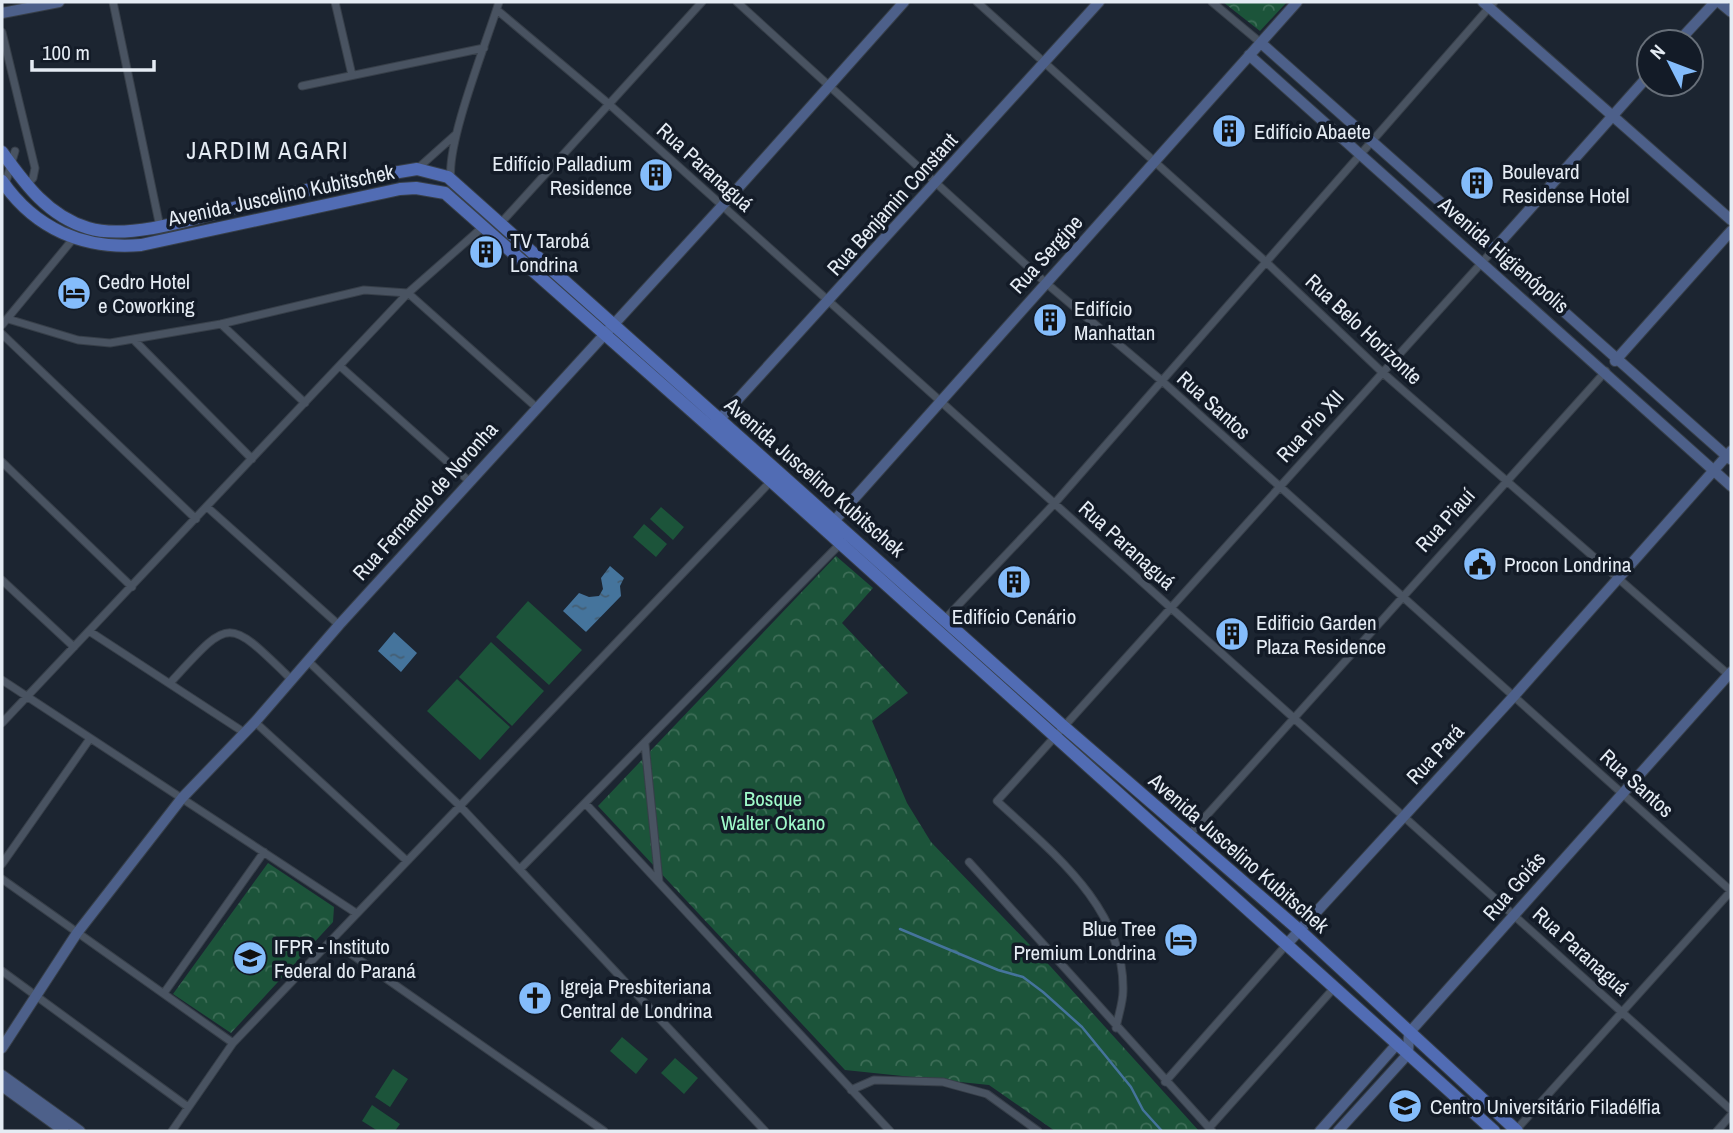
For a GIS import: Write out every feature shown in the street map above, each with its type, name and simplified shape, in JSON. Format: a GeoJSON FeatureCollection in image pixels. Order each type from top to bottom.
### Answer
{"type":"FeatureCollection","features":[{"type":"Feature","properties":{"kind":"main road","name":"Avenida Juscelino Kubitschek"},"geometry":{"type":"LineString","coordinates":[[2,151],[26,186],[54,211],[85,227],[117,231],[159,225],[417,169],[437,172],[452,180],[502,225],[608,329]]}},
{"type":"Feature","properties":{"kind":"main road","name":"Avenida Juscelino Kubitschek"},"geometry":{"type":"LineString","coordinates":[[3,184],[33,217],[73,239],[116,246],[162,240],[387,191],[416,188],[445,193],[608,329],[775,476],[835,520],[946,619],[1111,787],[1493,1131]]}},
{"type":"Feature","properties":{"kind":"main road"},"geometry":{"type":"LineString","coordinates":[[483,226],[485,210]]}},
{"type":"Feature","properties":{"kind":"main road","name":"Avenida Juscelino Kubitschek"},"geometry":{"type":"LineString","coordinates":[[775,476],[836,540],[1058,731],[1189,835],[1299,930],[1517,1131]]}},
{"type":"Feature","properties":{"kind":"main road"},"geometry":{"type":"LineString","coordinates":[[1111,787],[1138,802],[1170,831],[1180,836],[1189,835]]}},
{"type":"Feature","properties":{"kind":"street"},"geometry":{"type":"LineString","coordinates":[[2,13],[59,2]]}},
{"type":"Feature","properties":{"kind":"street"},"geometry":{"type":"LineString","coordinates":[[113,2],[162,240]]}},
{"type":"Feature","properties":{"kind":"street"},"geometry":{"type":"LineString","coordinates":[[335,2],[352,75]]}},
{"type":"Feature","properties":{"kind":"street"},"geometry":{"type":"LineString","coordinates":[[2,723],[408,293],[483,226],[502,225],[702,2]]}},
{"type":"Feature","properties":{"kind":"street","name":"Rua Santos"},"geometry":{"type":"LineString","coordinates":[[737,2],[1046,283],[1161,382],[1731,891]]}},
{"type":"Feature","properties":{"kind":"street","name":"Rua Fernando de Noronha"},"geometry":{"type":"LineString","coordinates":[[2,1048],[34,995],[77,933],[182,798],[255,722],[339,625],[722,206],[904,2]]}},
{"type":"Feature","properties":{"kind":"street","name":"Rua Belo Horizonte"},"geometry":{"type":"LineString","coordinates":[[977,2],[1265,261],[1383,373],[1730,674]]}},
{"type":"Feature","properties":{"kind":"street","name":"Rua Benjamin Constant"},"geometry":{"type":"LineString","coordinates":[[715,424],[830,302],[1099,2]]}},
{"type":"Feature","properties":{"kind":"street"},"geometry":{"type":"LineString","coordinates":[[1212,2],[1261,43]]}},
{"type":"Feature","properties":{"kind":"street","name":"Rua Sergipe"},"geometry":{"type":"LineString","coordinates":[[835,520],[1297,2]]}},
{"type":"Feature","properties":{"kind":"street"},"geometry":{"type":"LineString","coordinates":[[1692,28],[1717,2],[1731,12]]}},
{"type":"Feature","properties":{"kind":"street"},"geometry":{"type":"LineString","coordinates":[[946,619],[1055,504],[1489,4],[1731,220]]}},
{"type":"Feature","properties":{"kind":"street"},"geometry":{"type":"LineString","coordinates":[[452,180],[450,162],[498,6]]}},
{"type":"Feature","properties":{"kind":"street","name":"Rua Paranaguá"},"geometry":{"type":"LineString","coordinates":[[498,6],[1731,1110]]}},
{"type":"Feature","properties":{"kind":"street"},"geometry":{"type":"LineString","coordinates":[[2,32],[35,172],[26,186]]}},
{"type":"Feature","properties":{"kind":"street","name":"Avenida Higienópolis"},"geometry":{"type":"LineString","coordinates":[[1261,43],[1730,456]]}},
{"type":"Feature","properties":{"kind":"street"},"geometry":{"type":"LineString","coordinates":[[302,86],[484,48]]}},
{"type":"Feature","properties":{"kind":"street","name":"Avenida Higienópolis"},"geometry":{"type":"LineString","coordinates":[[1250,55],[1606,371],[1731,486]]}},
{"type":"Feature","properties":{"kind":"street"},"geometry":{"type":"LineString","coordinates":[[1279,81],[1290,69]]}},
{"type":"Feature","properties":{"kind":"street","name":"Rua Pio XII"},"geometry":{"type":"LineString","coordinates":[[1116,1028],[1123,994],[1122,977],[1104,916],[1095,900],[997,801],[1635,91]]}},
{"type":"Feature","properties":{"kind":"street"},"geometry":{"type":"LineString","coordinates":[[417,169],[458,132]]}},
{"type":"Feature","properties":{"kind":"street"},"geometry":{"type":"LineString","coordinates":[[2,151],[15,150],[28,143]]}},
{"type":"Feature","properties":{"kind":"street"},"geometry":{"type":"LineString","coordinates":[[3,184],[15,150]]}},
{"type":"Feature","properties":{"kind":"street","name":"Rua Piauí"},"geometry":{"type":"LineString","coordinates":[[1189,835],[1296,719],[1731,231]]}},
{"type":"Feature","properties":{"kind":"street"},"geometry":{"type":"LineString","coordinates":[[73,239],[5,322],[78,340],[110,343],[135,341],[221,324],[364,290],[408,293],[536,407]]}},
{"type":"Feature","properties":{"kind":"street"},"geometry":{"type":"LineString","coordinates":[[221,324],[305,403]]}},
{"type":"Feature","properties":{"kind":"street"},"geometry":{"type":"LineString","coordinates":[[2,334],[196,519]]}},
{"type":"Feature","properties":{"kind":"street"},"geometry":{"type":"LineString","coordinates":[[135,341],[252,459]]}},
{"type":"Feature","properties":{"kind":"street"},"geometry":{"type":"LineString","coordinates":[[341,367],[469,481]]}},
{"type":"Feature","properties":{"kind":"street","name":"Rua Pará"},"geometry":{"type":"LineString","coordinates":[[1166,1082],[1299,930],[1730,456]]}},
{"type":"Feature","properties":{"kind":"street"},"geometry":{"type":"LineString","coordinates":[[2,461],[132,587]]}},
{"type":"Feature","properties":{"kind":"street"},"geometry":{"type":"LineString","coordinates":[[172,1131],[233,1043],[775,476]]}},
{"type":"Feature","properties":{"kind":"street"},"geometry":{"type":"LineString","coordinates":[[207,507],[339,625]]}},
{"type":"Feature","properties":{"kind":"street"},"geometry":{"type":"LineString","coordinates":[[520,869],[645,744],[836,540],[835,520]]}},
{"type":"Feature","properties":{"kind":"street"},"geometry":{"type":"LineString","coordinates":[[2,580],[74,647]]}},
{"type":"Feature","properties":{"kind":"street"},"geometry":{"type":"LineString","coordinates":[[170,682],[212,637],[228,630],[247,640],[292,680]]}},
{"type":"Feature","properties":{"kind":"street"},"geometry":{"type":"LineString","coordinates":[[89,631],[245,733]]}},
{"type":"Feature","properties":{"kind":"street"},"geometry":{"type":"LineString","coordinates":[[308,662],[460,806],[765,1131]]}},
{"type":"Feature","properties":{"kind":"street","name":"Rua Goiás"},"geometry":{"type":"LineString","coordinates":[[1409,1033],[1730,674]]}},
{"type":"Feature","properties":{"kind":"street"},"geometry":{"type":"LineString","coordinates":[[2,680],[89,740],[356,913]]}},
{"type":"Feature","properties":{"kind":"street"},"geometry":{"type":"LineString","coordinates":[[255,722],[407,861]]}},
{"type":"Feature","properties":{"kind":"street"},"geometry":{"type":"LineString","coordinates":[[2,864],[89,740]]}},
{"type":"Feature","properties":{"kind":"street"},"geometry":{"type":"LineString","coordinates":[[645,744],[659,883]]}},
{"type":"Feature","properties":{"kind":"street"},"geometry":{"type":"LineString","coordinates":[[585,803],[890,1131]]}},
{"type":"Feature","properties":{"kind":"street"},"geometry":{"type":"LineString","coordinates":[[164,993],[264,852]]}},
{"type":"Feature","properties":{"kind":"street"},"geometry":{"type":"LineString","coordinates":[[968,862],[1116,1028],[1211,1129],[1335,988]]}},
{"type":"Feature","properties":{"kind":"street"},"geometry":{"type":"LineString","coordinates":[[2,879],[233,1043]]}},
{"type":"Feature","properties":{"kind":"street"},"geometry":{"type":"LineString","coordinates":[[1517,1131],[1731,891]]}},
{"type":"Feature","properties":{"kind":"street"},"geometry":{"type":"LineString","coordinates":[[331,940],[604,1131]]}},
{"type":"Feature","properties":{"kind":"street"},"geometry":{"type":"LineString","coordinates":[[2,971],[188,1107]]}},
{"type":"Feature","properties":{"kind":"street"},"geometry":{"type":"LineString","coordinates":[[1338,1131],[1408,1054],[1409,1033]]}},
{"type":"Feature","properties":{"kind":"street"},"geometry":{"type":"LineString","coordinates":[[1320,1131],[1397,1044]]}},
{"type":"Feature","properties":{"kind":"street"},"geometry":{"type":"LineString","coordinates":[[2,1075],[80,1131]]}},
{"type":"Feature","properties":{"kind":"street"},"geometry":{"type":"LineString","coordinates":[[851,1090],[874,1080],[943,1082],[987,1094],[1038,1131]]}},
{"type":"Feature","properties":{"kind":"street"},"geometry":{"type":"LineString","coordinates":[[2,1086],[64,1131]]}},
{"type":"Feature","properties":{"kind":"street"},"geometry":{"type":"LineString","coordinates":[[1717,1131],[1731,1115]]}},
{"type":"Feature","properties":{"kind":"green space"},"geometry":{"type":"Polygon","coordinates":[[[1223,2],[1287,2],[1260,31],[1223,2]]]}},
{"type":"Feature","properties":{"kind":"green space"},"geometry":{"type":"Polygon","coordinates":[[[661,507],[684,527],[673,540],[650,519],[661,507]]]}},
{"type":"Feature","properties":{"kind":"green space"},"geometry":{"type":"Polygon","coordinates":[[[644,524],[667,544],[656,557],[633,537],[644,524]]]}},
{"type":"Feature","properties":{"kind":"green space","name":"Bosque Walter Okano"},"geometry":{"type":"Polygon","coordinates":[[[836,556],[873,588],[842,623],[908,693],[872,721],[907,803],[931,842],[1051,967],[1199,1131],[1055,1131],[989,1085],[845,1070],[598,806],[836,556]]]}},
{"type":"Feature","properties":{"kind":"green space"},"geometry":{"type":"Polygon","coordinates":[[[528,601],[582,650],[549,685],[496,637],[528,601]]]}},
{"type":"Feature","properties":{"kind":"green space"},"geometry":{"type":"Polygon","coordinates":[[[491,642],[544,691],[512,726],[459,677],[491,642]]]}},
{"type":"Feature","properties":{"kind":"green space"},"geometry":{"type":"Polygon","coordinates":[[[457,679],[510,727],[480,760],[427,711],[457,679]]]}},
{"type":"Feature","properties":{"kind":"green space","name":"IFPR - Instituto Federal do Paraná"},"geometry":{"type":"Polygon","coordinates":[[[268,863],[334,907],[333,922],[231,1033],[173,994],[268,863]]]}},
{"type":"Feature","properties":{"kind":"green space"},"geometry":{"type":"Polygon","coordinates":[[[622,1037],[648,1059],[636,1074],[610,1051],[622,1037]]]}},
{"type":"Feature","properties":{"kind":"green space"},"geometry":{"type":"Polygon","coordinates":[[[675,1058],[698,1078],[684,1094],[661,1073],[675,1058]]]}},
{"type":"Feature","properties":{"kind":"green space"},"geometry":{"type":"Polygon","coordinates":[[[393,1069],[408,1079],[390,1107],[375,1097],[393,1069]]]}},
{"type":"Feature","properties":{"kind":"green space"},"geometry":{"type":"Polygon","coordinates":[[[372,1105],[400,1124],[395,1131],[378,1131],[362,1121],[372,1105]]]}},
{"type":"Feature","properties":{"kind":"water"},"geometry":{"type":"Polygon","coordinates":[[[610,566],[624,578],[620,586],[621,596],[586,632],[563,611],[579,593],[589,597],[599,596],[603,589],[601,578],[610,566]]]}},
{"type":"Feature","properties":{"kind":"water"},"geometry":{"type":"Polygon","coordinates":[[[394,632],[417,653],[401,672],[378,651],[394,632]]]}},
{"type":"Feature","properties":{"kind":"waterway"},"geometry":{"type":"LineString","coordinates":[[900,929],[998,970],[1023,977],[1043,992],[1082,1027],[1131,1087],[1143,1110],[1162,1131]]}},
{"type":"Feature","properties":{"kind":"place","name":"Edifício Abaete"},"geometry":{"type":"Point","coordinates":[1229,131]}},
{"type":"Feature","properties":{"kind":"place","name":"Edifício Palladium Residence"},"geometry":{"type":"Point","coordinates":[656,175]}},
{"type":"Feature","properties":{"kind":"place","name":"Boulevard Residense Hotel"},"geometry":{"type":"Point","coordinates":[1477,183]}},
{"type":"Feature","properties":{"kind":"place","name":"TV Tarobá Londrina"},"geometry":{"type":"Point","coordinates":[486,252]}},
{"type":"Feature","properties":{"kind":"place","name":"Cedro Hotel e Coworking"},"geometry":{"type":"Point","coordinates":[74,293]}},
{"type":"Feature","properties":{"kind":"place","name":"Edifício Manhattan"},"geometry":{"type":"Point","coordinates":[1050,320]}},
{"type":"Feature","properties":{"kind":"place","name":"Procon Londrina"},"geometry":{"type":"Point","coordinates":[1480,564]}},
{"type":"Feature","properties":{"kind":"place","name":"Edifício Cenário"},"geometry":{"type":"Point","coordinates":[1014,582]}},
{"type":"Feature","properties":{"kind":"place","name":"Edificio Garden Plaza Residence"},"geometry":{"type":"Point","coordinates":[1232,634]}},
{"type":"Feature","properties":{"kind":"place","name":"Blue Tree Premium Londrina"},"geometry":{"type":"Point","coordinates":[1181,940]}},
{"type":"Feature","properties":{"kind":"place","name":"IFPR - Instituto Federal do Paraná"},"geometry":{"type":"Point","coordinates":[250,958]}},
{"type":"Feature","properties":{"kind":"place","name":"Igreja Presbiteriana Central de Londrina"},"geometry":{"type":"Point","coordinates":[535,998]}},
{"type":"Feature","properties":{"kind":"place","name":"Centro Universitário Filadélfia"},"geometry":{"type":"Point","coordinates":[1405,1106]}},
{"type":"Feature","properties":{"kind":"district","name":"JARDIM AGARI"},"geometry":{"type":"Point","coordinates":[268,150]}}]}
